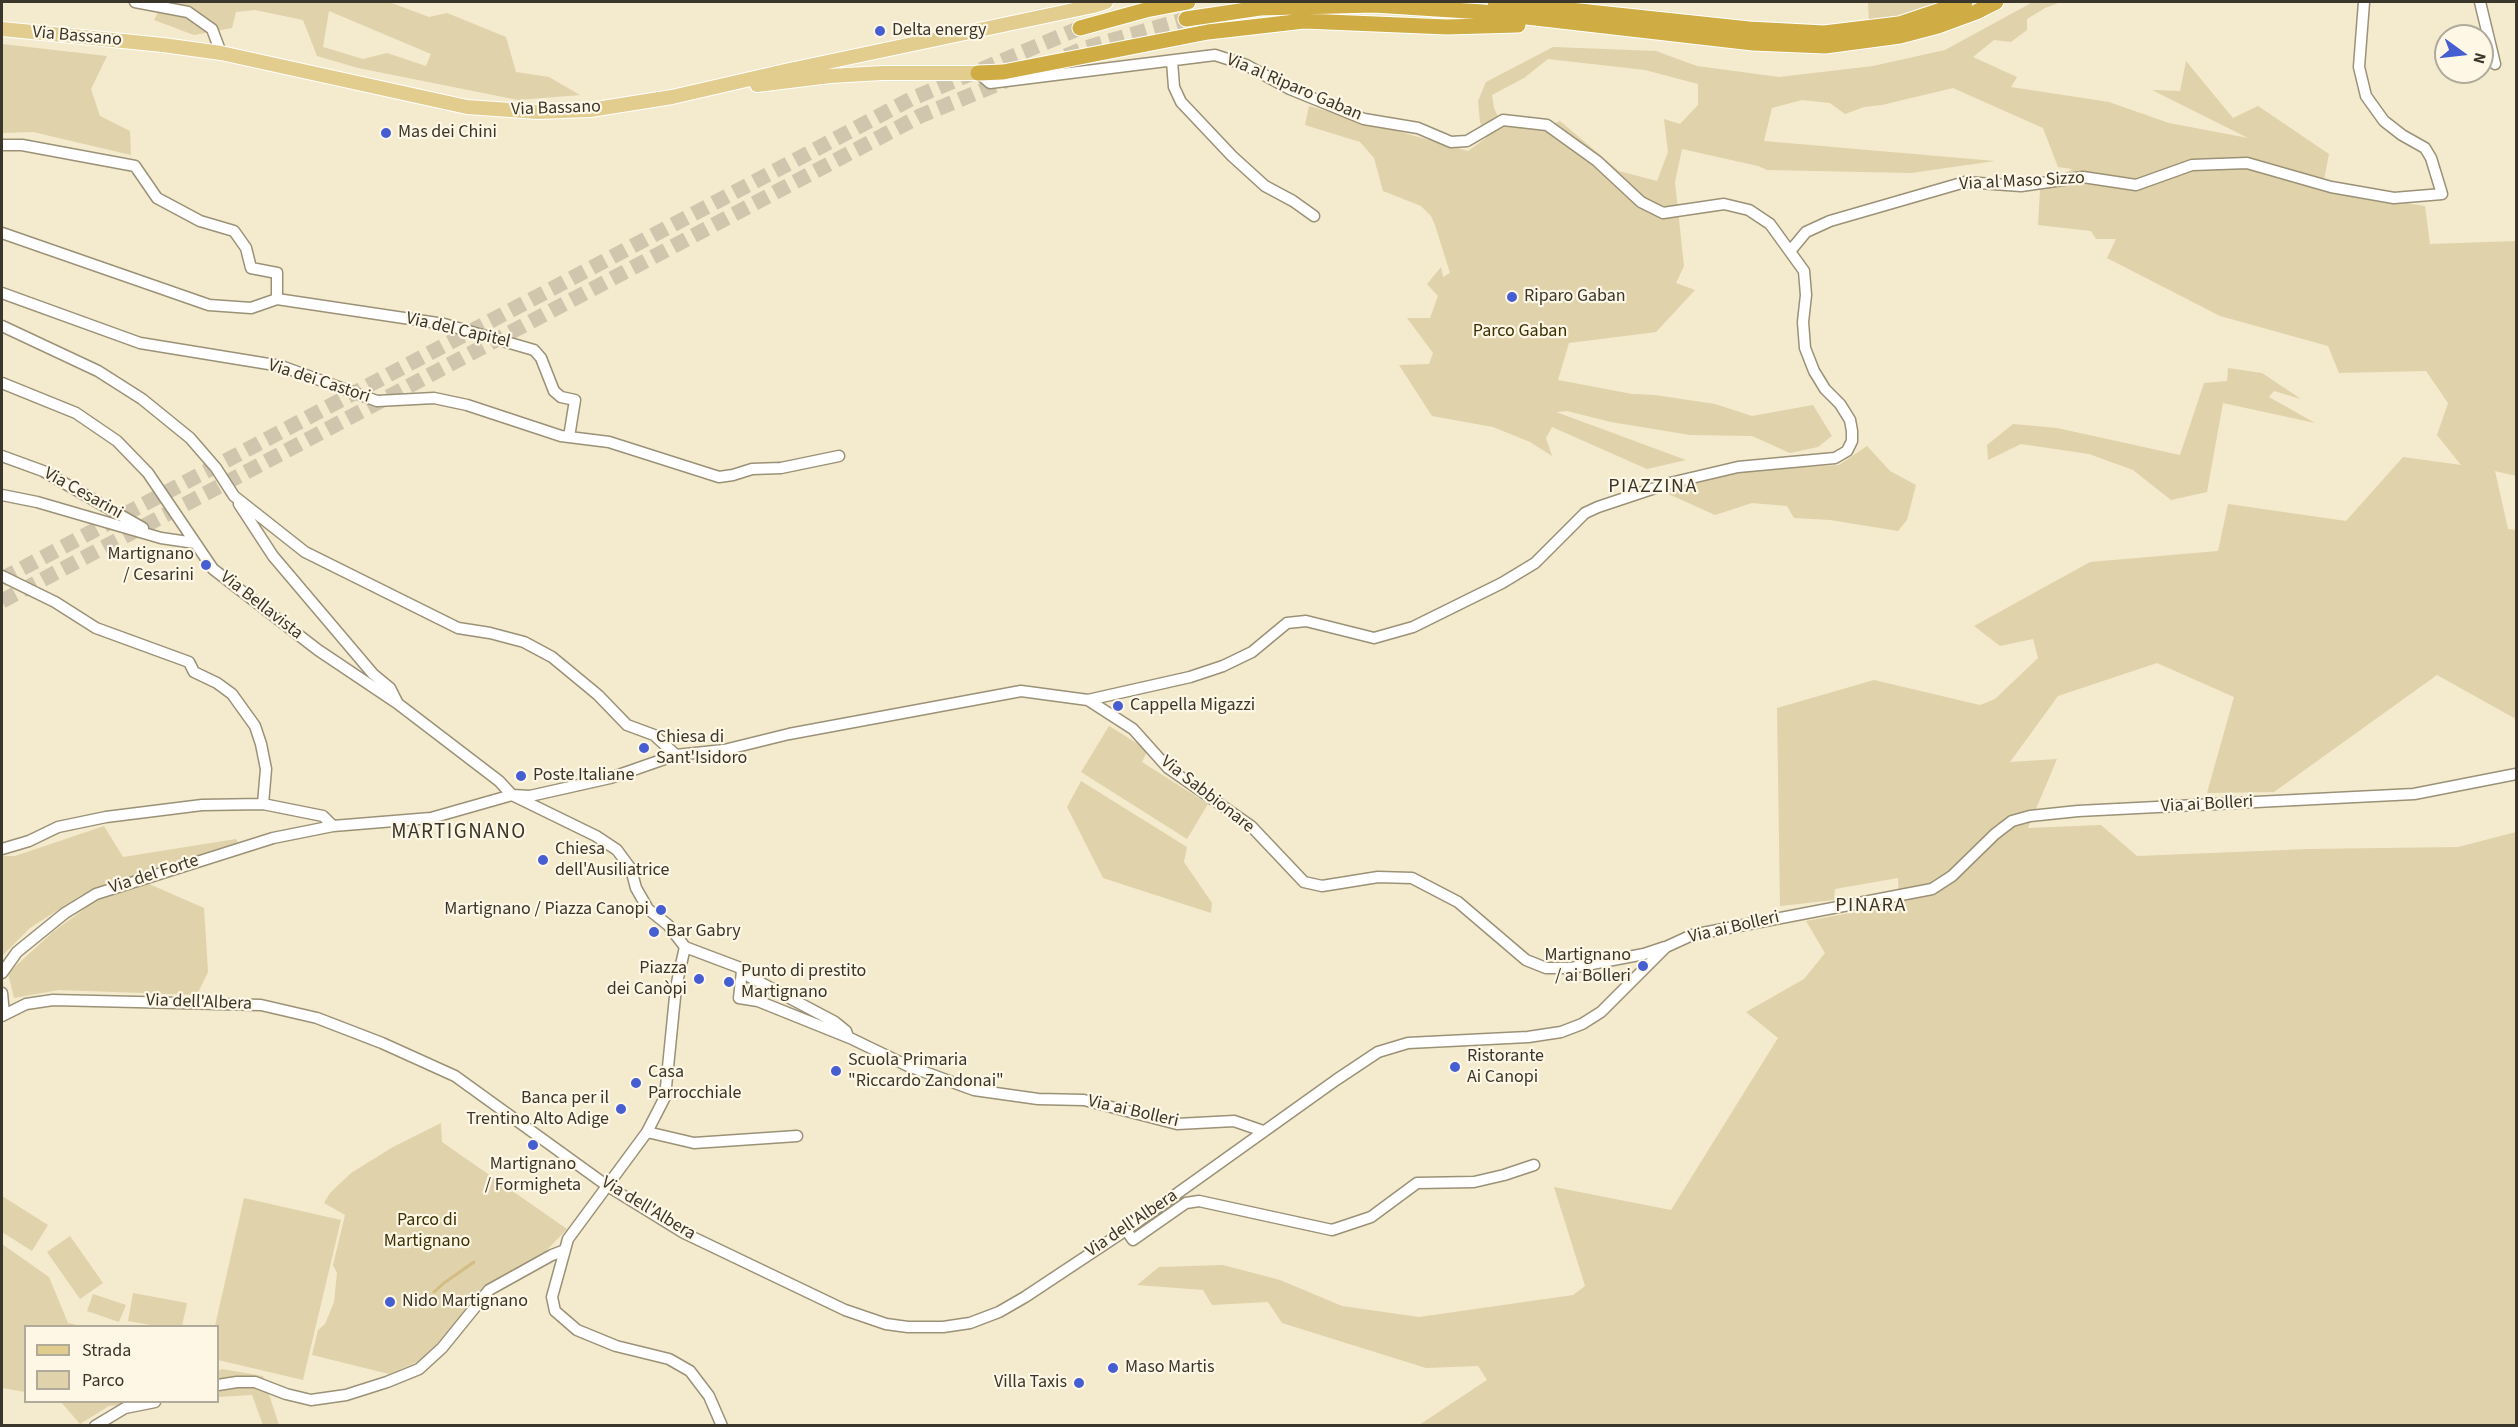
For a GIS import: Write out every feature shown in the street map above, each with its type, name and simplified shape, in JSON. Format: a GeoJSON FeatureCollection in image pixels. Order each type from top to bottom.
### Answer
{"type":"FeatureCollection","features":[{"type":"Feature","properties":{"kind":"highway"},"geometry":{"type":"LineString","coordinates":[[1080,28],[1146,10],[1188,2]]}},
{"type":"Feature","properties":{"kind":"highway"},"geometry":{"type":"LineString","coordinates":[[1495,2],[1749,29],[1824,33],[1899,24],[1965,2]]}},
{"type":"Feature","properties":{"kind":"highway"},"geometry":{"type":"LineString","coordinates":[[1186,19],[1260,8],[1352,5],[1483,12],[1753,43],[1825,46],[1900,36],[1938,26],[1996,2]]}},
{"type":"Feature","properties":{"kind":"highway"},"geometry":{"type":"LineString","coordinates":[[978,73],[1003,72],[1208,32],[1304,21],[1447,27],[1578,23]]}},
{"type":"Feature","properties":{"kind":"main road","name":"Via Bassano"},"geometry":{"type":"LineString","coordinates":[[2,29],[221,53],[417,96],[491,109],[538,112],[590,110],[672,97],[1106,2]]}},
{"type":"Feature","properties":{"kind":"main road"},"geometry":{"type":"LineString","coordinates":[[672,97],[830,76],[978,73]]}},
{"type":"Feature","properties":{"kind":"street"},"geometry":{"type":"LineString","coordinates":[[135,2],[188,12],[212,29],[221,53]]}},
{"type":"Feature","properties":{"kind":"street","name":"Via al Maso Sizzo"},"geometry":{"type":"LineString","coordinates":[[1791,250],[1806,232],[1830,221],[1965,182],[2021,186],[2083,177],[2136,184],[2192,165],[2247,163],[2331,187],[2394,198],[2442,194],[2431,158],[2425,148],[2384,121],[2366,96],[2360,67],[2364,2]]}},
{"type":"Feature","properties":{"kind":"street"},"geometry":{"type":"LineString","coordinates":[[2480,2],[2495,64]]}},
{"type":"Feature","properties":{"kind":"street","name":"Via al Riparo Gaban"},"geometry":{"type":"LineString","coordinates":[[978,73],[990,83],[1215,55],[1246,65],[1290,89],[1364,118],[1418,128],[1451,142],[1467,141],[1503,120],[1547,125],[1597,161],[1641,202],[1663,213],[1724,204],[1749,210],[1770,224],[1804,271],[1805,348],[1814,371],[1850,420],[1852,441],[1847,451],[1834,458],[1738,466],[1702,475],[1585,513],[1535,563],[1502,583],[1413,627],[1374,638],[1306,621],[1287,623],[1252,652],[1223,666],[1190,677],[1088,700]]}},
{"type":"Feature","properties":{"kind":"street"},"geometry":{"type":"LineString","coordinates":[[1172,61],[1174,87],[1181,102],[1232,156],[1265,186],[1293,201],[1314,216]]}},
{"type":"Feature","properties":{"kind":"street"},"geometry":{"type":"LineString","coordinates":[[2,145],[22,145],[135,166],[157,198],[200,221],[234,231],[246,248],[251,268],[276,273],[277,298]]}},
{"type":"Feature","properties":{"kind":"street","name":"Via del Capitel"},"geometry":{"type":"LineString","coordinates":[[2,232],[209,305],[251,308],[277,298],[444,324],[534,350],[541,358],[554,391],[561,397],[575,400],[569,437]]}},
{"type":"Feature","properties":{"kind":"street","name":"Via dei Castori"},"geometry":{"type":"LineString","coordinates":[[2,293],[140,343],[281,366],[377,401],[434,398],[467,405],[569,437],[609,442],[719,477],[752,469],[781,468],[839,456]]}},
{"type":"Feature","properties":{"kind":"street"},"geometry":{"type":"LineString","coordinates":[[2,326],[98,371],[142,399],[190,438],[216,468],[273,556],[373,674],[390,688],[397,703]]}},
{"type":"Feature","properties":{"kind":"street","name":"Via Bellavista"},"geometry":{"type":"LineString","coordinates":[[2,382],[76,413],[117,441],[148,473],[213,569],[318,650],[397,703],[499,781],[512,795],[596,836],[617,850],[631,869],[636,888],[648,909],[668,925],[685,947]]}},
{"type":"Feature","properties":{"kind":"street","name":"Via Cesarini"},"geometry":{"type":"LineString","coordinates":[[2,456],[43,471],[161,538]]}},
{"type":"Feature","properties":{"kind":"street","name":"Via Cesarini"},"geometry":{"type":"LineString","coordinates":[[2,495],[37,502],[161,538],[195,543]]}},
{"type":"Feature","properties":{"kind":"street"},"geometry":{"type":"LineString","coordinates":[[234,496],[305,552],[350,575],[458,628],[524,642],[552,657],[598,695],[627,725],[654,735],[676,755]]}},
{"type":"Feature","properties":{"kind":"street"},"geometry":{"type":"LineString","coordinates":[[2,576],[55,602],[96,628],[189,662],[194,672],[217,683],[232,694],[255,726],[261,744],[266,769],[263,804]]}},
{"type":"Feature","properties":{"kind":"street","name":"Via Sabbionare"},"geometry":{"type":"LineString","coordinates":[[512,795],[530,796],[610,778],[676,755],[724,750],[789,734],[1021,691],[1088,700],[1133,729],[1168,768],[1251,826],[1304,882],[1322,886],[1378,877],[1412,878],[1458,902],[1526,960],[1546,968],[1571,968],[1644,954],[1666,947]]}},
{"type":"Feature","properties":{"kind":"street","name":"Via ai Bolleri"},"geometry":{"type":"LineString","coordinates":[[848,1037],[908,1066],[989,1094],[1038,1099],[1084,1100],[1177,1125],[1234,1121],[1263,1131],[1378,1052],[1408,1044],[1528,1037],[1561,1032],[1582,1024],[1601,1012],[1666,947],[1692,935],[1932,889],[1952,876],[1995,834],[2012,821],[2030,816],[2085,811],[2414,794],[2517,774]]}},
{"type":"Feature","properties":{"kind":"street","name":"Via del Forte"},"geometry":{"type":"LineString","coordinates":[[2,973],[17,952],[65,913],[96,894],[273,838],[333,826],[380,824],[431,818],[512,795]]}},
{"type":"Feature","properties":{"kind":"street","name":"Via del Forte"},"geometry":{"type":"LineString","coordinates":[[2,849],[29,841],[58,827],[106,817],[202,805],[263,804],[323,816],[333,826]]}},
{"type":"Feature","properties":{"kind":"street"},"geometry":{"type":"LineString","coordinates":[[722,1425],[709,1396],[690,1371],[669,1359],[594,1338],[577,1330],[555,1311],[552,1297],[565,1250],[575,1228],[647,1132],[666,1097],[674,1005],[685,947],[738,967],[835,1022],[846,1031],[848,1037]]}},
{"type":"Feature","properties":{"kind":"street"},"geometry":{"type":"LineString","coordinates":[[742,971],[738,998],[758,1001],[848,1037]]}},
{"type":"Feature","properties":{"kind":"street"},"geometry":{"type":"LineString","coordinates":[[2,993],[3,1015]]}},
{"type":"Feature","properties":{"kind":"street","name":"Via dell'Albera"},"geometry":{"type":"LineString","coordinates":[[3,1015],[26,1004],[53,1000],[261,1005],[317,1018],[382,1042],[455,1076],[606,1185],[684,1233],[845,1310],[886,1324],[908,1327],[943,1327],[970,1323],[999,1312],[1126,1230],[1263,1131]]}},
{"type":"Feature","properties":{"kind":"street"},"geometry":{"type":"LineString","coordinates":[[647,1132],[694,1143],[797,1136]]}},
{"type":"Feature","properties":{"kind":"street"},"geometry":{"type":"LineString","coordinates":[[1126,1230],[1132,1240],[1186,1203],[1199,1201],[1332,1230],[1371,1217],[1417,1183],[1474,1182],[1534,1165]]}},
{"type":"Feature","properties":{"kind":"street"},"geometry":{"type":"LineString","coordinates":[[219,1385],[255,1382],[286,1394],[311,1400],[346,1395],[387,1382],[419,1369],[442,1348],[489,1290],[565,1250]]}},
{"type":"Feature","properties":{"kind":"street"},"geometry":{"type":"LineString","coordinates":[[95,1425],[125,1408],[146,1403]]}},
{"type":"Feature","properties":{"kind":"green space"},"geometry":{"type":"Polygon","coordinates":[[[163,2],[389,2],[429,17],[447,13],[506,37],[516,72],[549,77],[580,95],[518,100],[358,68],[317,56],[303,20],[255,10],[236,12],[232,28],[194,35],[154,20],[163,2]],[[329,11],[323,47],[363,59],[387,53],[426,66],[431,54],[329,11]]]}},
{"type":"Feature","properties":{"kind":"green space"},"geometry":{"type":"Polygon","coordinates":[[[1868,2],[1948,2],[1899,17],[1869,23],[1868,2]]]}},
{"type":"Feature","properties":{"kind":"green space","name":"Parco Gaban"},"geometry":{"type":"Polygon","coordinates":[[[2033,2],[2061,2],[2027,19],[2027,30],[2011,42],[1994,40],[1973,57],[2017,77],[2011,87],[2109,102],[2169,123],[2248,138],[2152,90],[2180,91],[2186,61],[2233,118],[2258,106],[2329,154],[2322,190],[2425,206],[2430,244],[2516,241],[2516,476],[2495,471],[2508,529],[2516,530],[2516,719],[2437,675],[2274,792],[2207,793],[2234,697],[2157,663],[2058,696],[2010,762],[2057,759],[2028,828],[2101,825],[2137,856],[2309,849],[2458,847],[2516,832],[2516,1425],[1419,1425],[1487,1380],[1478,1366],[1426,1368],[1282,1323],[1268,1302],[1212,1305],[1203,1290],[1137,1285],[1159,1267],[1223,1265],[1280,1280],[1342,1306],[1419,1317],[1573,1295],[1585,1286],[1554,1187],[1671,1210],[1778,1038],[1746,1012],[1804,979],[1825,953],[1806,921],[1899,904],[1898,878],[1835,889],[1834,900],[1780,906],[1777,708],[1874,680],[1980,705],[1995,699],[2038,658],[2033,639],[2000,646],[1974,626],[2090,562],[2218,551],[2228,504],[2346,521],[2403,457],[2461,465],[2437,435],[2448,403],[2426,371],[2339,373],[2328,346],[2220,316],[2107,258],[2116,239],[2096,239],[2091,231],[2038,225],[2040,190],[2072,169],[2058,167],[2043,128],[1953,88],[1882,105],[1864,107],[1845,114],[1830,103],[1802,100],[1772,108],[1764,141],[1995,161],[1911,173],[1767,170],[1682,149],[1675,182],[1684,266],[1676,283],[1695,290],[1656,332],[1569,343],[1558,380],[1632,394],[1715,404],[1752,416],[1813,405],[1832,436],[1818,447],[1790,453],[1752,436],[1690,435],[1611,422],[1567,411],[1556,412],[1686,460],[1647,469],[1552,427],[1546,438],[1552,456],[1530,442],[1493,427],[1432,416],[1399,365],[1429,364],[1433,353],[1407,318],[1430,318],[1438,296],[1427,284],[1441,267],[1443,277],[1450,273],[1435,225],[1431,216],[1421,206],[1383,191],[1374,158],[1360,142],[1305,125],[1309,106],[1468,151],[1486,138],[1480,122],[1478,101],[1486,82],[1553,47],[1656,51],[1697,66],[1779,77],[1873,66],[1945,50],[2033,2]],[[1548,59],[1524,78],[1492,95],[1494,108],[1502,125],[1539,130],[1560,121],[1619,171],[1657,181],[1668,152],[1664,119],[1680,124],[1698,105],[1698,84],[1645,70],[1548,59]]]}},
{"type":"Feature","properties":{"kind":"green space"},"geometry":{"type":"Polygon","coordinates":[[[2,44],[107,56],[91,89],[100,116],[130,131],[131,155],[33,132],[2,133],[2,44]]]}},
{"type":"Feature","properties":{"kind":"green space"},"geometry":{"type":"Polygon","coordinates":[[[2228,368],[2262,373],[2301,399],[2274,391],[2269,397],[2315,423],[2223,403],[2207,492],[2171,500],[2133,470],[2089,454],[2021,444],[1988,460],[1987,445],[2013,424],[2057,428],[2180,455],[2204,383],[2227,381],[2228,368]]]}},
{"type":"Feature","properties":{"kind":"green space"},"geometry":{"type":"Polygon","coordinates":[[[1867,446],[1890,471],[1916,485],[1907,520],[1898,531],[1830,520],[1794,518],[1787,506],[1752,503],[1715,515],[1664,492],[1738,471],[1839,465],[1867,446]]]}},
{"type":"Feature","properties":{"kind":"green space"},"geometry":{"type":"Polygon","coordinates":[[[1109,726],[1148,750],[1142,762],[1208,804],[1187,839],[1081,772],[1109,726]]]}},
{"type":"Feature","properties":{"kind":"green space"},"geometry":{"type":"Polygon","coordinates":[[[1081,781],[1187,847],[1184,862],[1212,903],[1211,913],[1103,878],[1067,807],[1081,781]]]}},
{"type":"Feature","properties":{"kind":"green space"},"geometry":{"type":"Polygon","coordinates":[[[104,826],[123,857],[236,839],[239,844],[81,895],[30,928],[2,956],[2,856],[15,856],[104,826]]]}},
{"type":"Feature","properties":{"kind":"green space"},"geometry":{"type":"Polygon","coordinates":[[[149,884],[204,908],[208,972],[197,995],[59,990],[14,998],[8,973],[53,932],[95,901],[149,884]]]}},
{"type":"Feature","properties":{"kind":"green space","name":"Parco di Martignano"},"geometry":{"type":"Polygon","coordinates":[[[441,1123],[442,1142],[567,1229],[545,1252],[495,1282],[470,1305],[424,1359],[389,1374],[312,1355],[318,1330],[325,1324],[334,1302],[337,1273],[333,1265],[345,1215],[324,1203],[330,1193],[351,1173],[393,1147],[441,1123]]]}},
{"type":"Feature","properties":{"kind":"green space"},"geometry":{"type":"Polygon","coordinates":[[[2,1196],[48,1225],[32,1251],[2,1232],[2,1196]]]}},
{"type":"Feature","properties":{"kind":"green space"},"geometry":{"type":"Polygon","coordinates":[[[244,1198],[341,1220],[303,1380],[219,1360],[219,1325],[215,1325],[244,1198]]]}},
{"type":"Feature","properties":{"kind":"green space"},"geometry":{"type":"Polygon","coordinates":[[[70,1236],[103,1283],[80,1299],[47,1252],[70,1236]]]}},
{"type":"Feature","properties":{"kind":"green space"},"geometry":{"type":"Polygon","coordinates":[[[2,1244],[49,1277],[68,1323],[77,1325],[24,1325],[24,1392],[2,1388],[2,1244]]]}},
{"type":"Feature","properties":{"kind":"green space"},"geometry":{"type":"Polygon","coordinates":[[[133,1293],[187,1303],[182,1325],[151,1325],[128,1321],[133,1293]]]}},
{"type":"Feature","properties":{"kind":"green space"},"geometry":{"type":"Polygon","coordinates":[[[93,1294],[126,1305],[119,1322],[87,1311],[93,1294]]]}},
{"type":"Feature","properties":{"kind":"green space"},"geometry":{"type":"Polygon","coordinates":[[[222,1369],[263,1376],[279,1425],[263,1425],[252,1395],[219,1397],[219,1370],[222,1369]]]}},
{"type":"Feature","properties":{"kind":"green space"},"geometry":{"type":"Polygon","coordinates":[[[62,1403],[150,1403],[109,1406],[80,1424],[62,1403]]]}},
{"type":"Feature","properties":{"kind":"waterway"},"geometry":{"type":"LineString","coordinates":[[434,1292],[474,1262]]}},
{"type":"Feature","properties":{"kind":"tunnel"},"geometry":{"type":"LineString","coordinates":[[1066,56],[1085,48],[1186,19]]}},
{"type":"Feature","properties":{"kind":"tunnel"},"geometry":{"type":"LineString","coordinates":[[2,579],[911,99],[1080,28]]}},
{"type":"Feature","properties":{"kind":"tunnel"},"geometry":{"type":"LineString","coordinates":[[2,601],[920,116],[1005,81]]}},
{"type":"Feature","properties":{"kind":"place","name":"Delta energy"},"geometry":{"type":"Point","coordinates":[880,31]}},
{"type":"Feature","properties":{"kind":"place","name":"Mas dei Chini"},"geometry":{"type":"Point","coordinates":[386,133]}},
{"type":"Feature","properties":{"kind":"place","name":"Riparo Gaban"},"geometry":{"type":"Point","coordinates":[1512,297]}},
{"type":"Feature","properties":{"kind":"place","name":"Martignano / Cesarini"},"geometry":{"type":"Point","coordinates":[206,565]}},
{"type":"Feature","properties":{"kind":"place","name":"Cappella Migazzi"},"geometry":{"type":"Point","coordinates":[1118,706]}},
{"type":"Feature","properties":{"kind":"place","name":"Chiesa di Sant'Isidoro"},"geometry":{"type":"Point","coordinates":[644,748]}},
{"type":"Feature","properties":{"kind":"place","name":"Poste Italiane"},"geometry":{"type":"Point","coordinates":[521,776]}},
{"type":"Feature","properties":{"kind":"place","name":"Chiesa dell'Ausiliatrice"},"geometry":{"type":"Point","coordinates":[543,860]}},
{"type":"Feature","properties":{"kind":"place","name":"Martignano / Piazza Canopi"},"geometry":{"type":"Point","coordinates":[661,910]}},
{"type":"Feature","properties":{"kind":"place","name":"Bar Gabry"},"geometry":{"type":"Point","coordinates":[654,932]}},
{"type":"Feature","properties":{"kind":"place","name":"Martignano / ai Bolleri"},"geometry":{"type":"Point","coordinates":[1643,966]}},
{"type":"Feature","properties":{"kind":"place","name":"Piazza dei Canòpi"},"geometry":{"type":"Point","coordinates":[699,979]}},
{"type":"Feature","properties":{"kind":"place","name":"Punto di prestito Martignano"},"geometry":{"type":"Point","coordinates":[729,982]}},
{"type":"Feature","properties":{"kind":"place","name":"Ristorante Ai Canopi"},"geometry":{"type":"Point","coordinates":[1455,1067]}},
{"type":"Feature","properties":{"kind":"place","name":"Scuola Primaria \"Riccardo Zandonai\""},"geometry":{"type":"Point","coordinates":[836,1071]}},
{"type":"Feature","properties":{"kind":"place","name":"Casa Parrocchiale"},"geometry":{"type":"Point","coordinates":[636,1083]}},
{"type":"Feature","properties":{"kind":"place","name":"Banca per il Trentino Alto Adige"},"geometry":{"type":"Point","coordinates":[621,1109]}},
{"type":"Feature","properties":{"kind":"place","name":"Martignano / Formigheta"},"geometry":{"type":"Point","coordinates":[533,1145]}},
{"type":"Feature","properties":{"kind":"place","name":"Nido Martignano"},"geometry":{"type":"Point","coordinates":[390,1302]}},
{"type":"Feature","properties":{"kind":"place","name":"Maso Martis"},"geometry":{"type":"Point","coordinates":[1113,1368]}},
{"type":"Feature","properties":{"kind":"place","name":"Villa Taxis"},"geometry":{"type":"Point","coordinates":[1079,1383]}},
{"type":"Feature","properties":{"kind":"district","name":"PIAZZINA"},"geometry":{"type":"Point","coordinates":[1653,488]}},
{"type":"Feature","properties":{"kind":"district","name":"MARTIGNANO"},"geometry":{"type":"Point","coordinates":[459,833]}},
{"type":"Feature","properties":{"kind":"district","name":"PINARA"},"geometry":{"type":"Point","coordinates":[1871,907]}}]}
